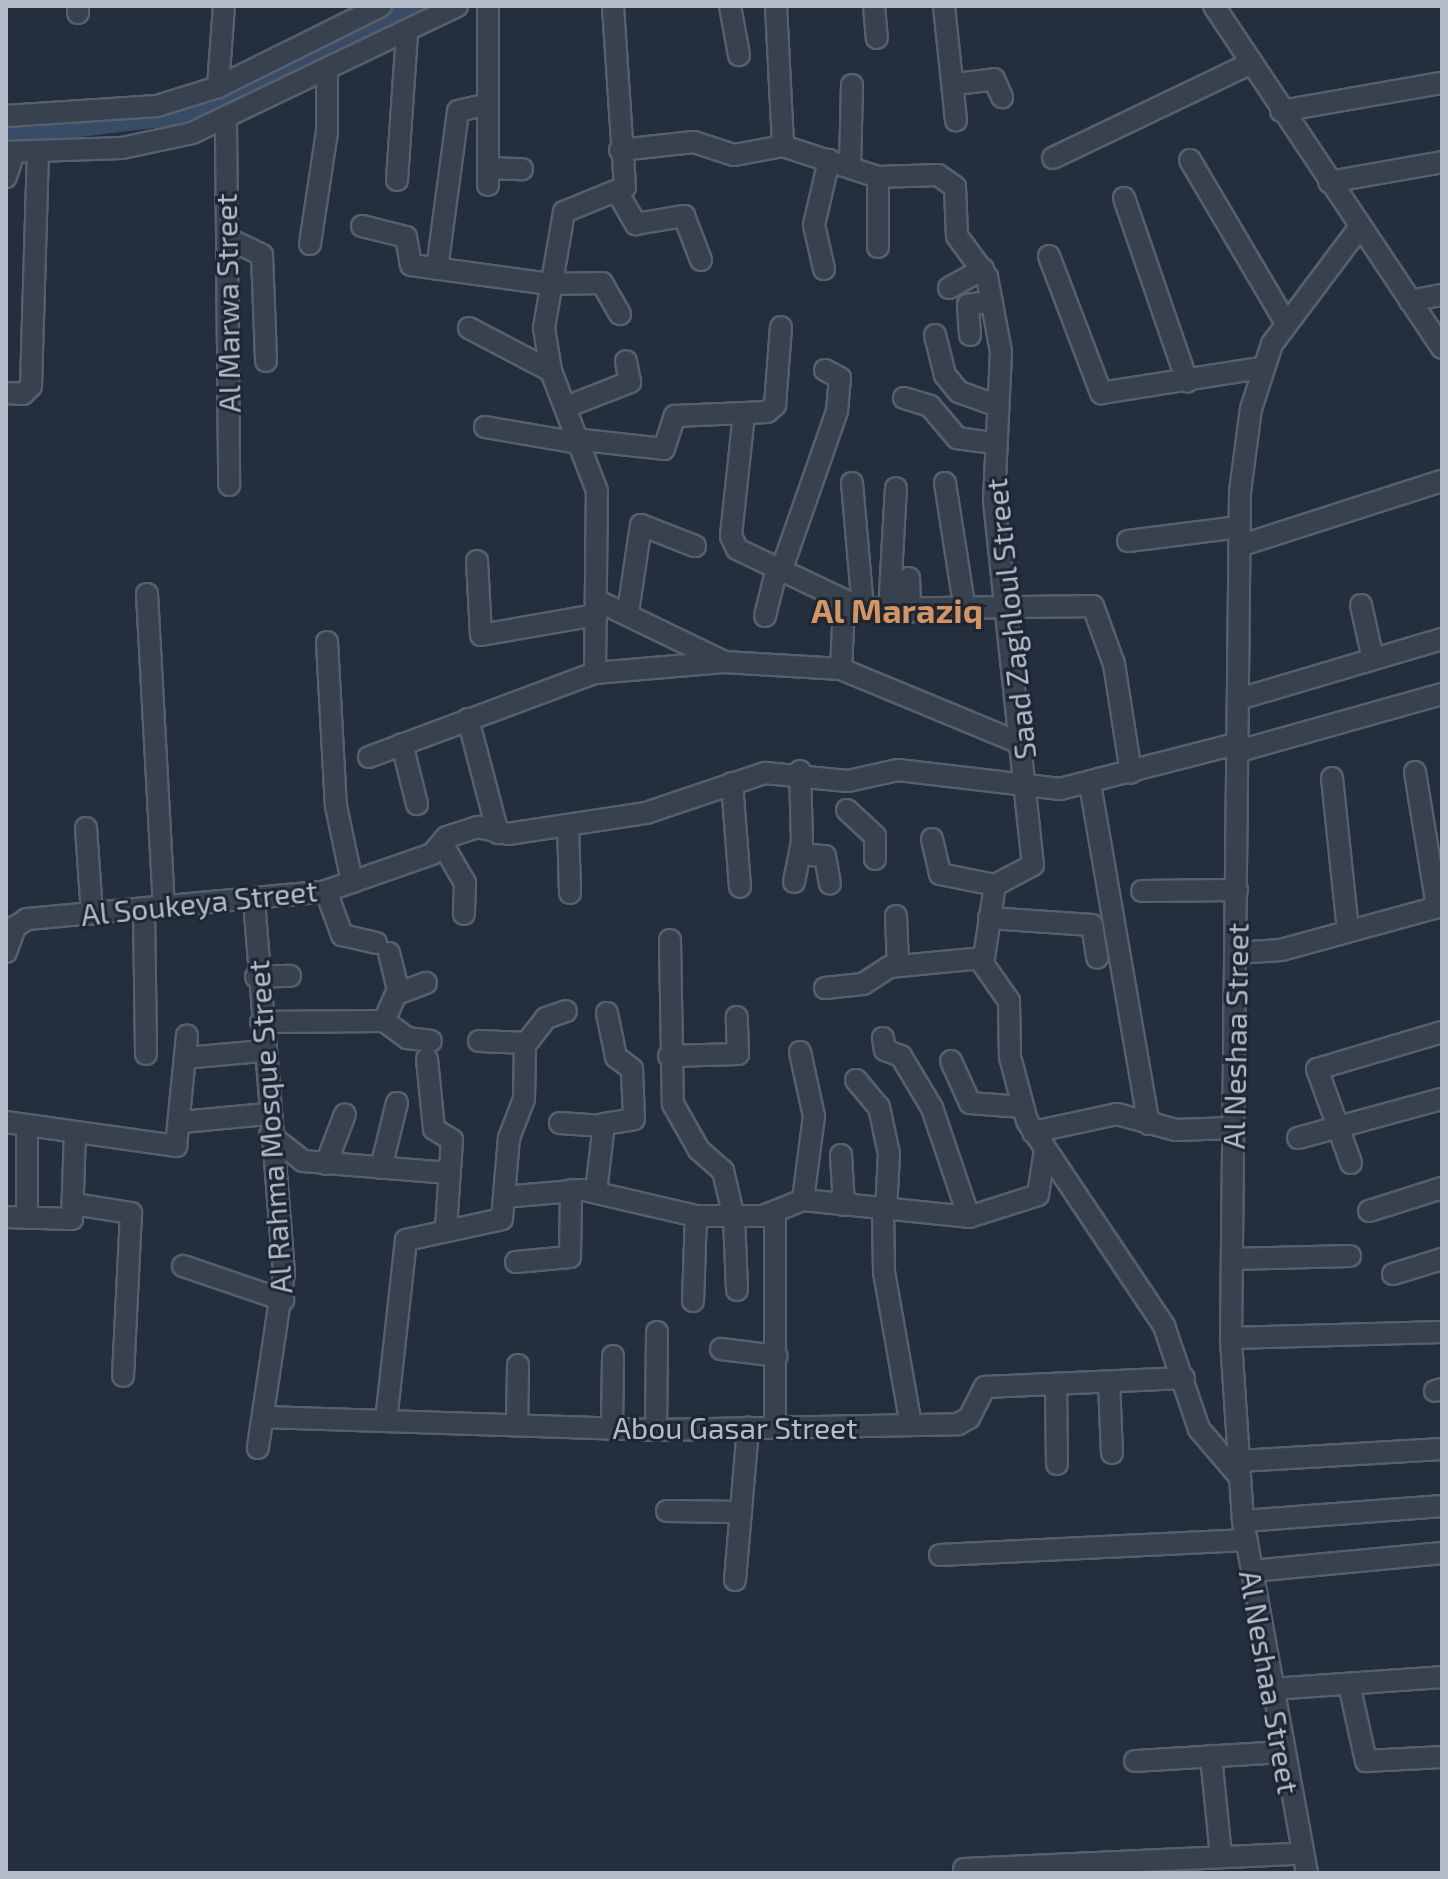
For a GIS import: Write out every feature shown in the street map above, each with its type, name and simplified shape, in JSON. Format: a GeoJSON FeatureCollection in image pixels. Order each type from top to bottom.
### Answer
{"type":"FeatureCollection","features":[{"type":"Feature","properties":{"kind":"street"},"geometry":{"type":"LineString","coordinates":[[218,87],[224,6]]}},
{"type":"Feature","properties":{"kind":"street"},"geometry":{"type":"LineString","coordinates":[[6,116],[113,112],[218,87],[381,6]]}},
{"type":"Feature","properties":{"kind":"street"},"geometry":{"type":"LineString","coordinates":[[6,177],[10,152],[122,148],[226,121],[327,74],[457,6]]}},
{"type":"Feature","properties":{"kind":"street"},"geometry":{"type":"LineString","coordinates":[[488,6],[485,105],[488,176],[522,169]]}},
{"type":"Feature","properties":{"kind":"street"},"geometry":{"type":"LineString","coordinates":[[595,673],[597,491],[583,442],[551,371],[544,328],[564,212],[619,195],[626,184],[620,150],[613,6]]}},
{"type":"Feature","properties":{"kind":"street"},"geometry":{"type":"LineString","coordinates":[[730,6],[739,55]]}},
{"type":"Feature","properties":{"kind":"street"},"geometry":{"type":"LineString","coordinates":[[776,6],[783,146]]}},
{"type":"Feature","properties":{"kind":"street"},"geometry":{"type":"LineString","coordinates":[[874,6],[877,38]]}},
{"type":"Feature","properties":{"kind":"street"},"geometry":{"type":"LineString","coordinates":[[944,6],[956,84],[956,120]]}},
{"type":"Feature","properties":{"kind":"street"},"geometry":{"type":"LineString","coordinates":[[1214,6],[1281,111],[1442,348]]}},
{"type":"Feature","properties":{"kind":"street"},"geometry":{"type":"LineString","coordinates":[[397,180],[407,34]]}},
{"type":"Feature","properties":{"kind":"street"},"geometry":{"type":"LineString","coordinates":[[1053,158],[1251,63]]}},
{"type":"Feature","properties":{"kind":"street"},"geometry":{"type":"LineString","coordinates":[[310,244],[326,146],[327,74]]}},
{"type":"Feature","properties":{"kind":"street"},"geometry":{"type":"LineString","coordinates":[[956,84],[994,79],[1002,97]]}},
{"type":"Feature","properties":{"kind":"street"},"geometry":{"type":"LineString","coordinates":[[1281,111],[1442,83]]}},
{"type":"Feature","properties":{"kind":"street"},"geometry":{"type":"LineString","coordinates":[[850,167],[852,85]]}},
{"type":"Feature","properties":{"kind":"street"},"geometry":{"type":"LineString","coordinates":[[437,269],[458,111],[485,105]]}},
{"type":"Feature","properties":{"kind":"street","name":"Al Marwa Street"},"geometry":{"type":"LineString","coordinates":[[226,121],[229,485]]}},
{"type":"Feature","properties":{"kind":"street","name":"Saad Zaghloul Street"},"geometry":{"type":"LineString","coordinates":[[620,150],[694,142],[734,155],[783,146],[878,177],[950,181],[957,236],[983,269],[1001,352],[994,443],[1033,868],[995,885]]}},
{"type":"Feature","properties":{"kind":"street"},"geometry":{"type":"LineString","coordinates":[[6,393],[23,394],[31,386],[38,151]]}},
{"type":"Feature","properties":{"kind":"street"},"geometry":{"type":"LineString","coordinates":[[824,269],[814,225],[829,160]]}},
{"type":"Feature","properties":{"kind":"street"},"geometry":{"type":"LineString","coordinates":[[1190,160],[1285,321]]}},
{"type":"Feature","properties":{"kind":"street"},"geometry":{"type":"LineString","coordinates":[[1329,182],[1442,162]]}},
{"type":"Feature","properties":{"kind":"street"},"geometry":{"type":"LineString","coordinates":[[878,177],[878,247]]}},
{"type":"Feature","properties":{"kind":"street"},"geometry":{"type":"LineString","coordinates":[[619,195],[636,224],[684,216],[701,260]]}},
{"type":"Feature","properties":{"kind":"street"},"geometry":{"type":"LineString","coordinates":[[1124,198],[1187,381]]}},
{"type":"Feature","properties":{"kind":"street"},"geometry":{"type":"LineString","coordinates":[[362,226],[404,236],[407,263],[550,284],[602,283],[620,314]]}},
{"type":"Feature","properties":{"kind":"street","name":"Al Neshaa Street"},"geometry":{"type":"LineString","coordinates":[[1303,1864],[1245,1531],[1231,1338],[1239,537],[1244,450],[1261,368],[1285,321],[1360,227]]}},
{"type":"Feature","properties":{"kind":"street"},"geometry":{"type":"LineString","coordinates":[[227,238],[262,255],[266,361]]}},
{"type":"Feature","properties":{"kind":"street"},"geometry":{"type":"LineString","coordinates":[[1049,256],[1098,391],[1187,381],[1261,368]]}},
{"type":"Feature","properties":{"kind":"street"},"geometry":{"type":"LineString","coordinates":[[949,288],[983,269]]}},
{"type":"Feature","properties":{"kind":"street"},"geometry":{"type":"LineString","coordinates":[[1410,301],[1442,295]]}},
{"type":"Feature","properties":{"kind":"street"},"geometry":{"type":"LineString","coordinates":[[970,335],[968,305],[992,301]]}},
{"type":"Feature","properties":{"kind":"street"},"geometry":{"type":"LineString","coordinates":[[485,427],[583,442],[664,449],[675,416],[744,414],[775,405],[781,327]]}},
{"type":"Feature","properties":{"kind":"street"},"geometry":{"type":"LineString","coordinates":[[469,328],[551,371]]}},
{"type":"Feature","properties":{"kind":"street"},"geometry":{"type":"LineString","coordinates":[[935,335],[941,366],[959,392],[998,406]]}},
{"type":"Feature","properties":{"kind":"street"},"geometry":{"type":"LineString","coordinates":[[566,407],[630,382],[626,361]]}},
{"type":"Feature","properties":{"kind":"street"},"geometry":{"type":"LineString","coordinates":[[765,616],[837,411],[840,378],[825,370]]}},
{"type":"Feature","properties":{"kind":"street"},"geometry":{"type":"LineString","coordinates":[[904,398],[930,406],[957,438],[994,443]]}},
{"type":"Feature","properties":{"kind":"street"},"geometry":{"type":"LineString","coordinates":[[744,414],[731,536],[737,549],[778,573],[854,607],[899,612],[1091,605],[1114,664],[1131,773]]}},
{"type":"Feature","properties":{"kind":"street"},"geometry":{"type":"LineString","coordinates":[[1128,541],[1239,537],[1442,481]]}},
{"type":"Feature","properties":{"kind":"street"},"geometry":{"type":"LineString","coordinates":[[841,669],[854,607],[852,483]]}},
{"type":"Feature","properties":{"kind":"street"},"geometry":{"type":"LineString","coordinates":[[945,483],[965,610]]}},
{"type":"Feature","properties":{"kind":"street"},"geometry":{"type":"LineString","coordinates":[[896,488],[899,612]]}},
{"type":"Feature","properties":{"kind":"street"},"geometry":{"type":"LineString","coordinates":[[628,612],[641,525],[695,546]]}},
{"type":"Feature","properties":{"kind":"street"},"geometry":{"type":"LineString","coordinates":[[477,561],[481,635],[596,608],[628,612],[724,662]]}},
{"type":"Feature","properties":{"kind":"street"},"geometry":{"type":"LineString","coordinates":[[899,612],[909,578]]}},
{"type":"Feature","properties":{"kind":"street"},"geometry":{"type":"LineString","coordinates":[[146,1054],[154,908],[147,594]]}},
{"type":"Feature","properties":{"kind":"street"},"geometry":{"type":"LineString","coordinates":[[1361,605],[1373,659]]}},
{"type":"Feature","properties":{"kind":"street"},"geometry":{"type":"LineString","coordinates":[[1239,699],[1442,639]]}},
{"type":"Feature","properties":{"kind":"street"},"geometry":{"type":"LineString","coordinates":[[327,642],[335,791],[352,882]]}},
{"type":"Feature","properties":{"kind":"street"},"geometry":{"type":"LineString","coordinates":[[369,757],[595,673],[724,662],[841,669],[1022,744]]}},
{"type":"Feature","properties":{"kind":"street","name":"Al Soukeya Street"},"geometry":{"type":"LineString","coordinates":[[6,952],[15,927],[27,919],[326,891],[443,845],[478,827],[498,833],[646,813],[732,783],[800,771],[848,781],[898,770],[1028,788],[1090,784],[1442,694]]}},
{"type":"Feature","properties":{"kind":"street"},"geometry":{"type":"LineString","coordinates":[[468,719],[498,833]]}},
{"type":"Feature","properties":{"kind":"street"},"geometry":{"type":"LineString","coordinates":[[402,744],[417,804]]}},
{"type":"Feature","properties":{"kind":"street"},"geometry":{"type":"LineString","coordinates":[[794,882],[800,854],[800,771]]}},
{"type":"Feature","properties":{"kind":"street"},"geometry":{"type":"LineString","coordinates":[[1236,953],[1348,931],[1439,907],[1415,772]]}},
{"type":"Feature","properties":{"kind":"street"},"geometry":{"type":"LineString","coordinates":[[1332,778],[1348,931]]}},
{"type":"Feature","properties":{"kind":"street"},"geometry":{"type":"LineString","coordinates":[[846,834],[848,781]]}},
{"type":"Feature","properties":{"kind":"street"},"geometry":{"type":"LineString","coordinates":[[732,783],[740,887]]}},
{"type":"Feature","properties":{"kind":"street"},"geometry":{"type":"LineString","coordinates":[[1090,784],[1149,1124]]}},
{"type":"Feature","properties":{"kind":"street"},"geometry":{"type":"LineString","coordinates":[[847,810],[875,836],[875,859]]}},
{"type":"Feature","properties":{"kind":"street"},"geometry":{"type":"LineString","coordinates":[[568,825],[570,893]]}},
{"type":"Feature","properties":{"kind":"street"},"geometry":{"type":"LineString","coordinates":[[86,828],[92,914]]}},
{"type":"Feature","properties":{"kind":"street"},"geometry":{"type":"LineString","coordinates":[[932,839],[940,874],[995,885],[982,958],[1009,1001],[1010,1057],[1022,1107],[1033,1132],[1164,1326],[1204,1438],[1240,1469],[1442,1449]]}},
{"type":"Feature","properties":{"kind":"street"},"geometry":{"type":"LineString","coordinates":[[443,845],[465,883],[464,914]]}},
{"type":"Feature","properties":{"kind":"street"},"geometry":{"type":"LineString","coordinates":[[800,854],[825,856],[830,884]]}},
{"type":"Feature","properties":{"kind":"street"},"geometry":{"type":"LineString","coordinates":[[1142,891],[1237,890]]}},
{"type":"Feature","properties":{"kind":"street"},"geometry":{"type":"LineString","coordinates":[[326,891],[342,935],[382,948],[397,994]]}},
{"type":"Feature","properties":{"kind":"street","name":"Al Rahma Mosque Street"},"geometry":{"type":"LineString","coordinates":[[254,900],[256,977],[283,1300],[258,1448]]}},
{"type":"Feature","properties":{"kind":"street"},"geometry":{"type":"LineString","coordinates":[[896,916],[898,966]]}},
{"type":"Feature","properties":{"kind":"street"},"geometry":{"type":"LineString","coordinates":[[989,918],[1092,925],[1097,958]]}},
{"type":"Feature","properties":{"kind":"street"},"geometry":{"type":"LineString","coordinates":[[670,940],[669,1056],[673,1104],[699,1150],[723,1171],[734,1218],[737,1290]]}},
{"type":"Feature","properties":{"kind":"street"},"geometry":{"type":"LineString","coordinates":[[825,988],[863,984],[898,966],[982,958]]}},
{"type":"Feature","properties":{"kind":"street"},"geometry":{"type":"LineString","coordinates":[[256,977],[290,976]]}},
{"type":"Feature","properties":{"kind":"street"},"geometry":{"type":"LineString","coordinates":[[384,1021],[397,994],[426,983]]}},
{"type":"Feature","properties":{"kind":"street"},"geometry":{"type":"LineString","coordinates":[[386,1421],[406,1240],[414,1233],[501,1221],[526,1043],[546,1018],[566,1011]]}},
{"type":"Feature","properties":{"kind":"street"},"geometry":{"type":"LineString","coordinates":[[560,1123],[603,1126],[634,1119],[632,1069],[616,1057],[607,1013]]}},
{"type":"Feature","properties":{"kind":"street"},"geometry":{"type":"LineString","coordinates":[[669,1056],[738,1054],[737,1017]]}},
{"type":"Feature","properties":{"kind":"street"},"geometry":{"type":"LineString","coordinates":[[261,1022],[384,1021],[429,1050],[434,1129],[452,1140],[446,1229]]}},
{"type":"Feature","properties":{"kind":"street"},"geometry":{"type":"LineString","coordinates":[[1351,1163],[1318,1068],[1442,1032]]}},
{"type":"Feature","properties":{"kind":"street"},"geometry":{"type":"LineString","coordinates":[[6,1122],[173,1146],[182,1122],[187,1036]]}},
{"type":"Feature","properties":{"kind":"street"},"geometry":{"type":"LineString","coordinates":[[883,1038],[885,1050],[901,1056],[932,1108],[969,1217]]}},
{"type":"Feature","properties":{"kind":"street"},"geometry":{"type":"LineString","coordinates":[[479,1041],[526,1043]]}},
{"type":"Feature","properties":{"kind":"street"},"geometry":{"type":"LineString","coordinates":[[185,1058],[262,1051]]}},
{"type":"Feature","properties":{"kind":"street"},"geometry":{"type":"LineString","coordinates":[[800,1052],[814,1116],[803,1200]]}},
{"type":"Feature","properties":{"kind":"street"},"geometry":{"type":"LineString","coordinates":[[951,1061],[970,1103],[1022,1107]]}},
{"type":"Feature","properties":{"kind":"street"},"geometry":{"type":"LineString","coordinates":[[856,1080],[879,1107],[889,1154],[884,1210],[884,1272],[911,1425]]}},
{"type":"Feature","properties":{"kind":"street"},"geometry":{"type":"LineString","coordinates":[[1298,1138],[1442,1099]]}},
{"type":"Feature","properties":{"kind":"street"},"geometry":{"type":"LineString","coordinates":[[381,1168],[397,1103]]}},
{"type":"Feature","properties":{"kind":"street"},"geometry":{"type":"LineString","coordinates":[[326,1164],[345,1114]]}},
{"type":"Feature","properties":{"kind":"street"},"geometry":{"type":"LineString","coordinates":[[1033,1132],[1117,1114],[1149,1124],[1234,1128]]}},
{"type":"Feature","properties":{"kind":"street"},"geometry":{"type":"LineString","coordinates":[[182,1122],[268,1124],[290,1156],[326,1164],[449,1173]]}},
{"type":"Feature","properties":{"kind":"street"},"geometry":{"type":"LineString","coordinates":[[27,1125],[16,1217],[69,1220],[74,1204],[75,1132]]}},
{"type":"Feature","properties":{"kind":"street"},"geometry":{"type":"LineString","coordinates":[[596,1192],[603,1126]]}},
{"type":"Feature","properties":{"kind":"street"},"geometry":{"type":"LineString","coordinates":[[504,1197],[571,1190],[596,1192],[696,1216],[734,1218],[775,1213],[803,1200],[969,1217],[1038,1195],[1045,1150]]}},
{"type":"Feature","properties":{"kind":"street"},"geometry":{"type":"LineString","coordinates":[[841,1155],[844,1205]]}},
{"type":"Feature","properties":{"kind":"street"},"geometry":{"type":"LineString","coordinates":[[1369,1211],[1442,1188]]}},
{"type":"Feature","properties":{"kind":"street"},"geometry":{"type":"LineString","coordinates":[[516,1262],[570,1257],[571,1190]]}},
{"type":"Feature","properties":{"kind":"street"},"geometry":{"type":"LineString","coordinates":[[74,1204],[131,1213],[123,1376]]}},
{"type":"Feature","properties":{"kind":"street"},"geometry":{"type":"LineString","coordinates":[[775,1213],[775,1428]]}},
{"type":"Feature","properties":{"kind":"street"},"geometry":{"type":"LineString","coordinates":[[693,1301],[696,1216]]}},
{"type":"Feature","properties":{"kind":"street"},"geometry":{"type":"LineString","coordinates":[[1232,1259],[1350,1256]]}},
{"type":"Feature","properties":{"kind":"street"},"geometry":{"type":"LineString","coordinates":[[1393,1274],[1442,1259]]}},
{"type":"Feature","properties":{"kind":"street"},"geometry":{"type":"LineString","coordinates":[[183,1266],[283,1300]]}},
{"type":"Feature","properties":{"kind":"street"},"geometry":{"type":"LineString","coordinates":[[656,1430],[657,1332]]}},
{"type":"Feature","properties":{"kind":"street"},"geometry":{"type":"LineString","coordinates":[[1231,1338],[1442,1332]]}},
{"type":"Feature","properties":{"kind":"street"},"geometry":{"type":"LineString","coordinates":[[721,1349],[777,1356]]}},
{"type":"Feature","properties":{"kind":"street"},"geometry":{"type":"LineString","coordinates":[[612,1429],[613,1356]]}},
{"type":"Feature","properties":{"kind":"street"},"geometry":{"type":"LineString","coordinates":[[517,1425],[518,1365]]}},
{"type":"Feature","properties":{"kind":"street","name":"Abou Gasar Street"},"geometry":{"type":"LineString","coordinates":[[264,1417],[656,1430],[963,1423],[985,1387],[1184,1378]]}},
{"type":"Feature","properties":{"kind":"street"},"geometry":{"type":"LineString","coordinates":[[1109,1382],[1112,1453]]}},
{"type":"Feature","properties":{"kind":"street"},"geometry":{"type":"LineString","coordinates":[[1056,1384],[1057,1464]]}},
{"type":"Feature","properties":{"kind":"street"},"geometry":{"type":"LineString","coordinates":[[735,1580],[748,1428]]}},
{"type":"Feature","properties":{"kind":"street"},"geometry":{"type":"LineString","coordinates":[[940,1555],[1245,1531],[1442,1506]]}},
{"type":"Feature","properties":{"kind":"street"},"geometry":{"type":"LineString","coordinates":[[667,1511],[741,1512]]}},
{"type":"Feature","properties":{"kind":"street"},"geometry":{"type":"LineString","coordinates":[[1252,1571],[1442,1553]]}},
{"type":"Feature","properties":{"kind":"street"},"geometry":{"type":"LineString","coordinates":[[1272,1689],[1442,1677]]}},
{"type":"Feature","properties":{"kind":"street"},"geometry":{"type":"LineString","coordinates":[[1349,1684],[1366,1761],[1442,1757]]}},
{"type":"Feature","properties":{"kind":"street"},"geometry":{"type":"LineString","coordinates":[[1135,1761],[1282,1752]]}},
{"type":"Feature","properties":{"kind":"street"},"geometry":{"type":"LineString","coordinates":[[1211,1756],[1221,1857]]}},
{"type":"Feature","properties":{"kind":"street"},"geometry":{"type":"LineString","coordinates":[[964,1869],[1221,1857],[1303,1864]]}},
{"type":"Feature","properties":{"kind":"waterway"},"geometry":{"type":"LineString","coordinates":[[6,136],[201,112],[414,6]]}},
{"type":"Feature","properties":{"kind":"district","name":"Al Maraziq"},"geometry":{"type":"Point","coordinates":[897,610]}}]}
